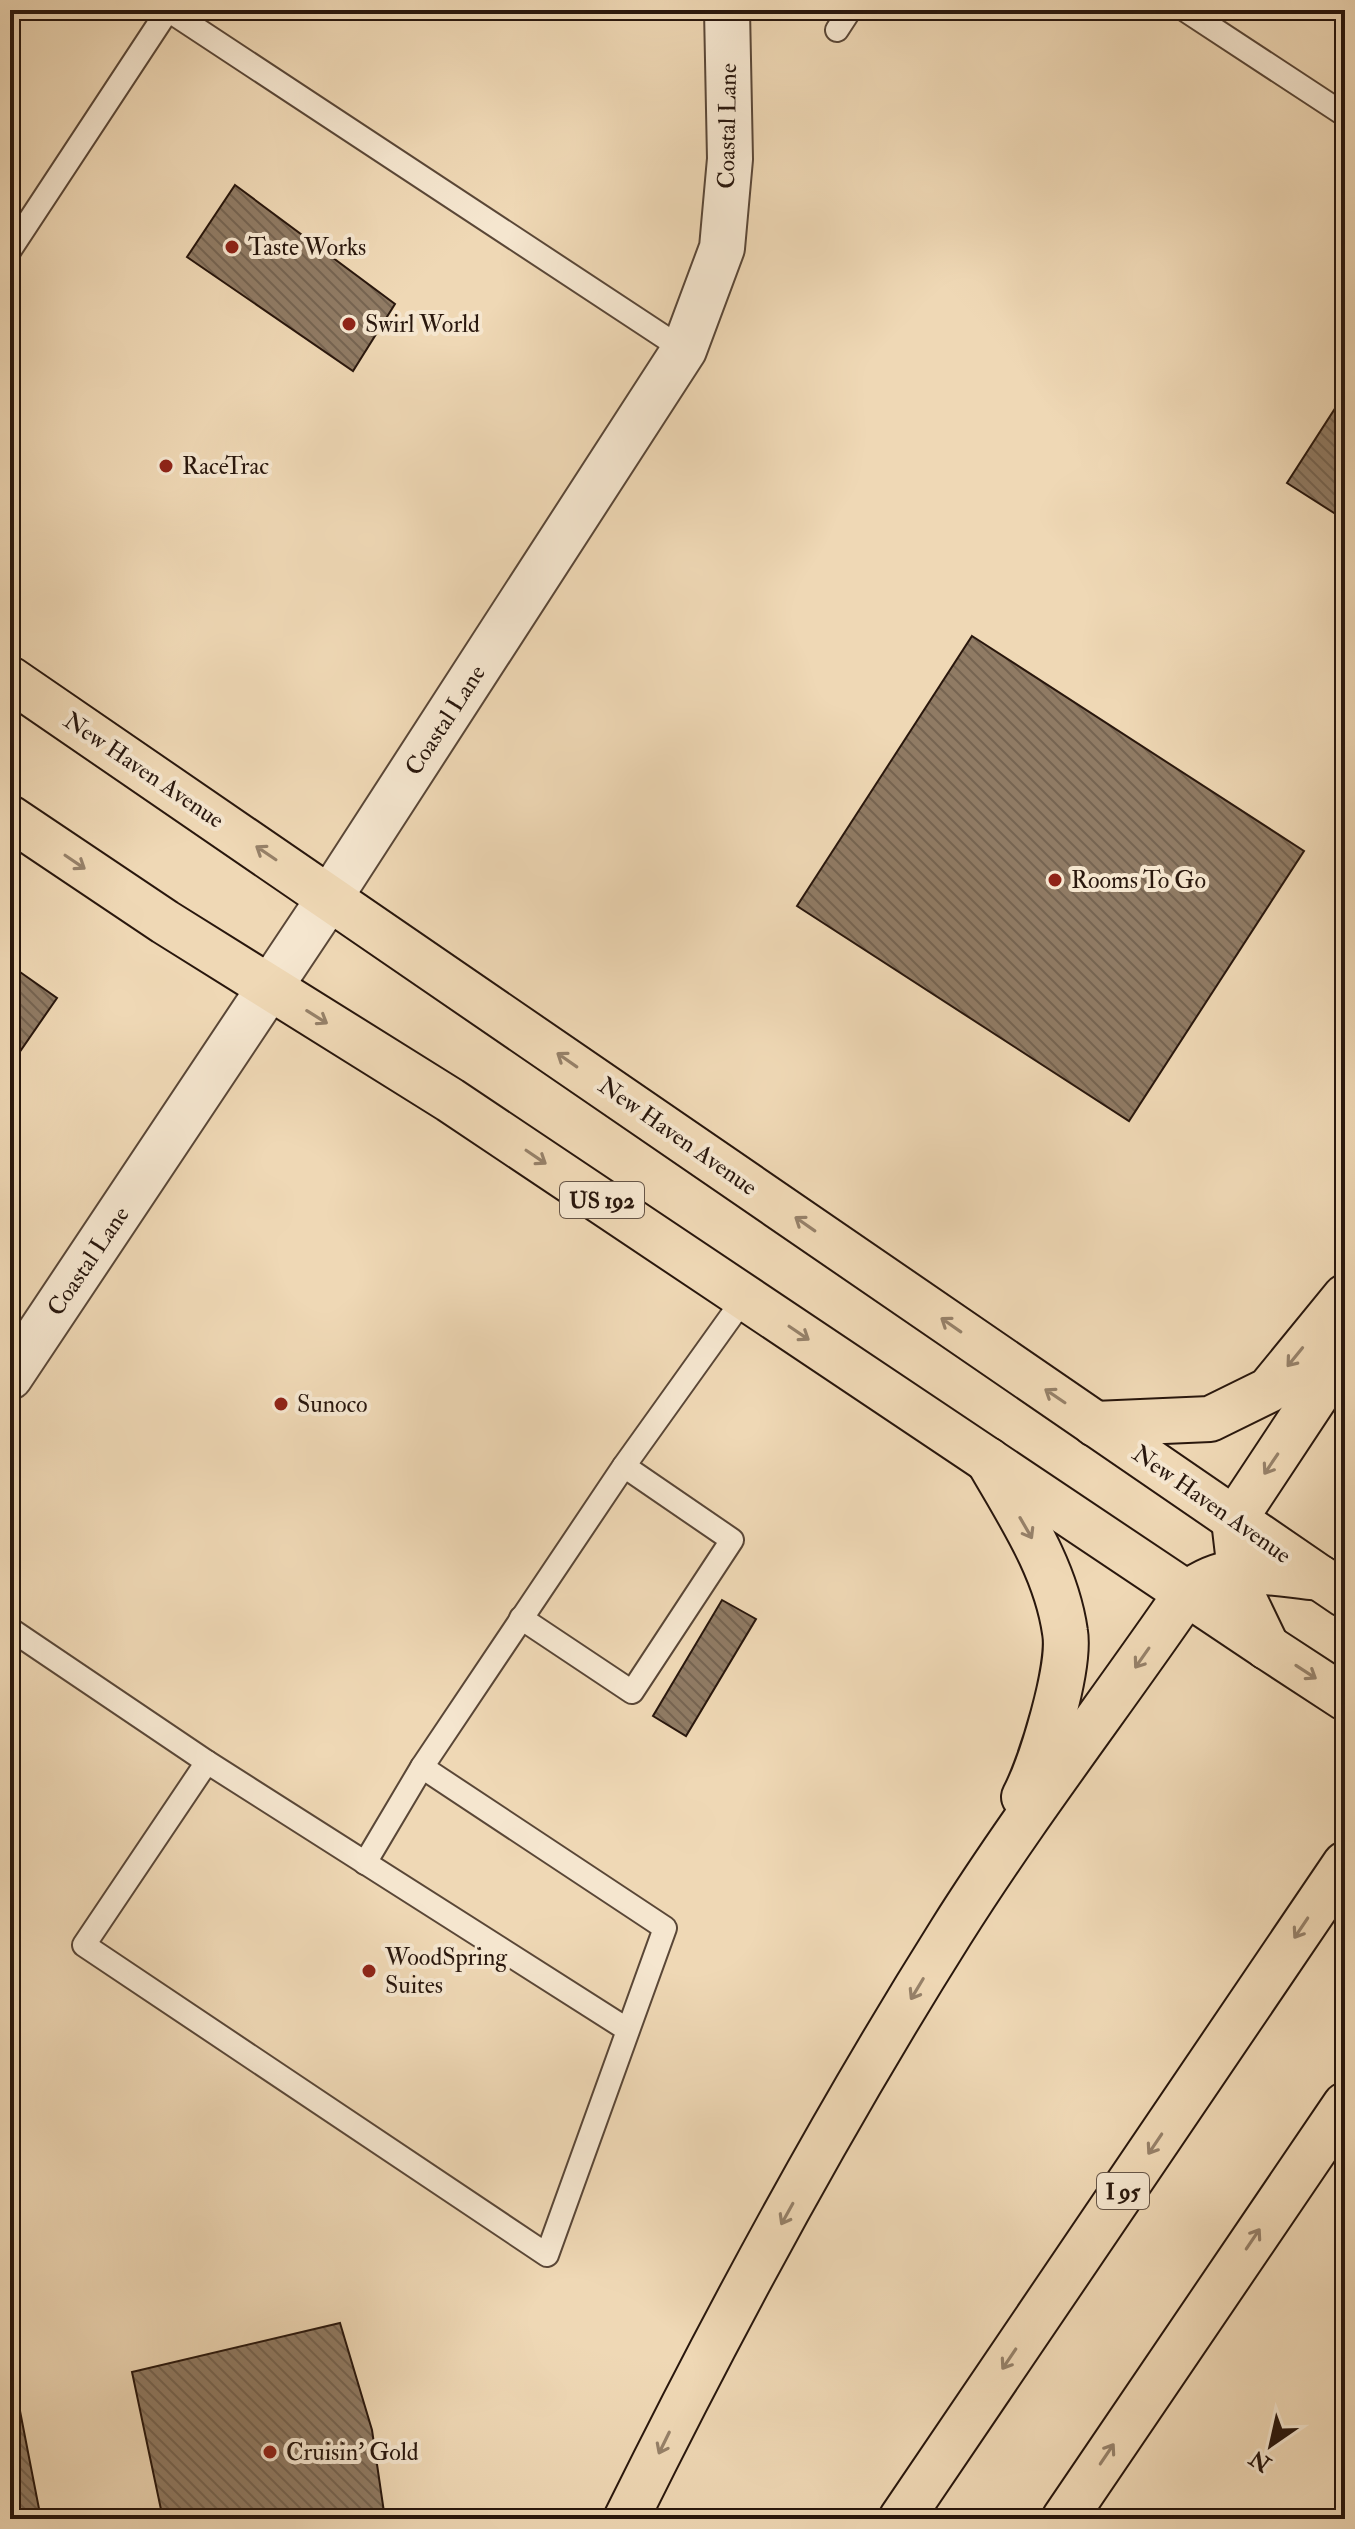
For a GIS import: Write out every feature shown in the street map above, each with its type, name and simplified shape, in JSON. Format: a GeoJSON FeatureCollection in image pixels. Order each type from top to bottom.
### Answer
{"type":"FeatureCollection","features":[{"type":"Feature","properties":{"kind":"main road","name":"New Haven Avenue"},"geometry":{"type":"LineString","coordinates":[[10,679],[1332,1587]]}},
{"type":"Feature","properties":{"kind":"main road","name":"US 192"},"geometry":{"type":"LineString","coordinates":[[10,818],[450,1100],[1345,1698]]}},
{"type":"Feature","properties":{"kind":"main road"},"geometry":{"type":"LineString","coordinates":[[1095,1424],[1210,1419],[1269,1390],[1345,1297]]}},
{"type":"Feature","properties":{"kind":"main road"},"geometry":{"type":"LineString","coordinates":[[1267,1647],[1243,1597],[1234,1520],[1345,1352]]}},
{"type":"Feature","properties":{"kind":"main road"},"geometry":{"type":"LineString","coordinates":[[626,2519],[705,2360],[856,2089],[952,1930],[1032,1783],[1053,1720],[1066,1634],[1043,1558],[988,1460]]}},
{"type":"Feature","properties":{"kind":"main road"},"geometry":{"type":"LineString","coordinates":[[952,1930],[1186,1594],[1209,1577],[1239,1570],[1332,1587]]}},
{"type":"Feature","properties":{"kind":"main road","name":"I 95"},"geometry":{"type":"LineString","coordinates":[[901,2519],[1345,1864]]}},
{"type":"Feature","properties":{"kind":"main road"},"geometry":{"type":"LineString","coordinates":[[1064,2519],[1345,2105]]}},
{"type":"Feature","properties":{"kind":"street","name":"Coastal Lane"},"geometry":{"type":"LineString","coordinates":[[10,1377],[330,897],[684,350],[722,248],[730,159],[727,10]]}},
{"type":"Feature","properties":{"kind":"lane"},"geometry":{"type":"LineString","coordinates":[[10,250],[168,10],[684,350]]}},
{"type":"Feature","properties":{"kind":"lane"},"geometry":{"type":"LineString","coordinates":[[837,30],[850,10]]}},
{"type":"Feature","properties":{"kind":"lane"},"geometry":{"type":"LineString","coordinates":[[1185,10],[1345,115]]}},
{"type":"Feature","properties":{"kind":"lane"},"geometry":{"type":"LineString","coordinates":[[365,1863],[422,1767],[521,1618],[624,1466],[745,1297]]}},
{"type":"Feature","properties":{"kind":"lane"},"geometry":{"type":"LineString","coordinates":[[521,1618],[632,1692],[732,1540],[624,1466]]}},
{"type":"Feature","properties":{"kind":"lane"},"geometry":{"type":"LineString","coordinates":[[10,1629],[207,1762],[628,2030]]}},
{"type":"Feature","properties":{"kind":"lane"},"geometry":{"type":"LineString","coordinates":[[207,1762],[84,1945],[547,2255],[665,1928],[422,1767]]}},
{"type":"Feature","properties":{"kind":"building"},"geometry":{"type":"Polygon","coordinates":[[[235,185],[395,304],[353,371],[187,257],[235,185]]]}},
{"type":"Feature","properties":{"kind":"building"},"geometry":{"type":"Polygon","coordinates":[[[1345,393],[1345,520],[1287,483],[1345,393]]]}},
{"type":"Feature","properties":{"kind":"building"},"geometry":{"type":"Polygon","coordinates":[[[972,636],[1304,851],[1129,1121],[797,906],[972,636]]]}},
{"type":"Feature","properties":{"kind":"building"},"geometry":{"type":"Polygon","coordinates":[[[10,965],[57,998],[10,1066],[10,965]]]}},
{"type":"Feature","properties":{"kind":"building"},"geometry":{"type":"Polygon","coordinates":[[[722,1600],[756,1619],[686,1736],[653,1716],[722,1600]]]}},
{"type":"Feature","properties":{"kind":"building"},"geometry":{"type":"Polygon","coordinates":[[[340,2323],[372,2430],[385,2519],[163,2519],[132,2372],[340,2323]]]}},
{"type":"Feature","properties":{"kind":"building"},"geometry":{"type":"Polygon","coordinates":[[[20,2411],[41,2519],[10,2519],[10,2412],[20,2411]]]}},
{"type":"Feature","properties":{"kind":"place","name":"Taste Works"},"geometry":{"type":"Point","coordinates":[232,247]}},
{"type":"Feature","properties":{"kind":"place","name":"Swirl World"},"geometry":{"type":"Point","coordinates":[349,324]}},
{"type":"Feature","properties":{"kind":"place","name":"RaceTrac"},"geometry":{"type":"Point","coordinates":[166,466]}},
{"type":"Feature","properties":{"kind":"place","name":"Rooms To Go"},"geometry":{"type":"Point","coordinates":[1055,880]}},
{"type":"Feature","properties":{"kind":"place","name":"Sunoco"},"geometry":{"type":"Point","coordinates":[281,1404]}},
{"type":"Feature","properties":{"kind":"place","name":"WoodSpring Suites"},"geometry":{"type":"Point","coordinates":[369,1971]}},
{"type":"Feature","properties":{"kind":"place","name":"Cruisin' Gold"},"geometry":{"type":"Point","coordinates":[270,2452]}}]}
